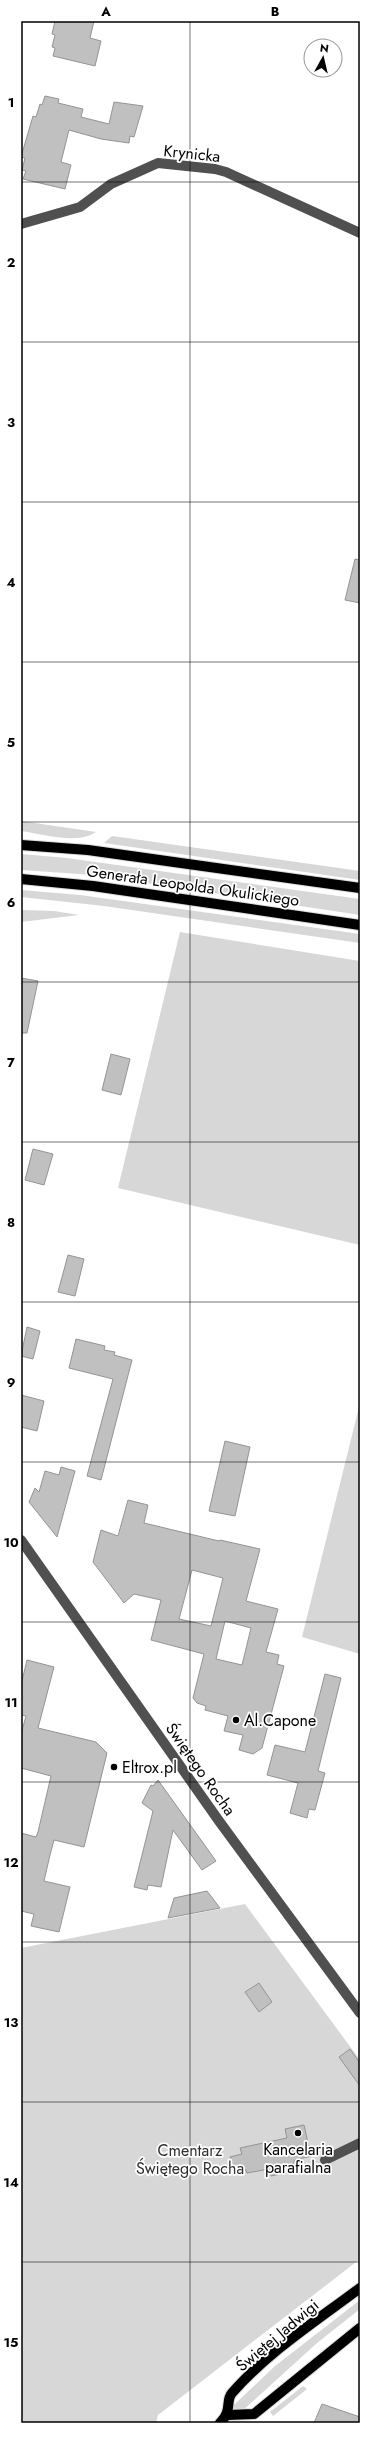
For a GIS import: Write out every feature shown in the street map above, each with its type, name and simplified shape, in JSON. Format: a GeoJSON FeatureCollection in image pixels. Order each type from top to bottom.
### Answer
{"type":"FeatureCollection","features":[{"type":"Feature","properties":{"kind":"main road","name":"Generała Leopolda Okulickiego"},"geometry":{"type":"LineString","coordinates":[[21,845],[88,850],[360,888]]}},
{"type":"Feature","properties":{"kind":"main road","name":"Generała Leopolda Okulickiego"},"geometry":{"type":"LineString","coordinates":[[21,879],[93,886],[360,925]]}},
{"type":"Feature","properties":{"kind":"main road","name":"Świętej Jadwigi"},"geometry":{"type":"LineString","coordinates":[[228,2415],[230,2395],[253,2372],[292,2339],[360,2288]]}},
{"type":"Feature","properties":{"kind":"main road"},"geometry":{"type":"LineString","coordinates":[[220,2423],[228,2415],[254,2414],[360,2328]]}},
{"type":"Feature","properties":{"kind":"street","name":"Krynicka"},"geometry":{"type":"LineString","coordinates":[[21,224],[80,207],[111,184],[158,163],[215,168],[360,233]]}},
{"type":"Feature","properties":{"kind":"street","name":"Świętego Rocha"},"geometry":{"type":"LineString","coordinates":[[21,1540],[219,1821],[360,2013]]}},
{"type":"Feature","properties":{"kind":"street"},"geometry":{"type":"LineString","coordinates":[[325,2160],[360,2143]]}},
{"type":"Feature","properties":{"kind":"green space"},"geometry":{"type":"Polygon","coordinates":[[[21,821],[96,832],[79,838],[60,838],[21,831],[21,821]]]}},
{"type":"Feature","properties":{"kind":"green space"},"geometry":{"type":"Polygon","coordinates":[[[112,836],[360,871],[360,880],[104,843],[112,836]]]}},
{"type":"Feature","properties":{"kind":"green space"},"geometry":{"type":"Polygon","coordinates":[[[21,854],[67,858],[360,899],[360,915],[93,875],[21,870],[21,854]]]}},
{"type":"Feature","properties":{"kind":"green space"},"geometry":{"type":"Polygon","coordinates":[[[21,890],[80,895],[360,934],[360,943],[104,906],[21,897],[21,890]]]}},
{"type":"Feature","properties":{"kind":"green space"},"geometry":{"type":"Polygon","coordinates":[[[21,910],[54,911],[79,915],[21,922],[21,910]]]}},
{"type":"Feature","properties":{"kind":"green space"},"geometry":{"type":"Polygon","coordinates":[[[180,932],[360,961],[360,1245],[118,1188],[180,932]]]}},
{"type":"Feature","properties":{"kind":"green space"},"geometry":{"type":"Polygon","coordinates":[[[360,1403],[360,1654],[302,1637],[360,1403]]]}},
{"type":"Feature","properties":{"kind":"green space","name":"Cmentarz Świętego Rocha"},"geometry":{"type":"Polygon","coordinates":[[[245,1904],[360,2060],[360,2259],[158,2415],[156,2423],[21,2423],[21,1948],[245,1904]]]}},
{"type":"Feature","properties":{"kind":"green space"},"geometry":{"type":"Polygon","coordinates":[[[360,2300],[360,2309],[317,2343],[241,2412],[233,2412],[234,2405],[275,2366],[360,2300]]]}},
{"type":"Feature","properties":{"kind":"green space"},"geometry":{"type":"Polygon","coordinates":[[[303,2386],[307,2389],[273,2416],[270,2412],[303,2386]]]}},
{"type":"Feature","properties":{"kind":"building"},"geometry":{"type":"Polygon","coordinates":[[[55,21],[94,21],[90,38],[101,41],[95,66],[53,56],[55,48],[52,47],[55,35],[52,34],[55,21]]]}},
{"type":"Feature","properties":{"kind":"building"},"geometry":{"type":"Polygon","coordinates":[[[45,96],[59,99],[58,103],[83,109],[81,117],[109,124],[114,102],[143,106],[134,137],[130,136],[129,143],[101,139],[69,130],[61,162],[71,165],[65,189],[23,179],[26,171],[22,170],[25,158],[21,157],[33,116],[36,117],[40,104],[42,105],[45,96]]]}},
{"type":"Feature","properties":{"kind":"building"},"geometry":{"type":"Polygon","coordinates":[[[355,559],[360,560],[360,603],[345,600],[355,559]]]}},
{"type":"Feature","properties":{"kind":"building"},"geometry":{"type":"Polygon","coordinates":[[[21,978],[38,981],[27,1033],[21,1033],[21,978]]]}},
{"type":"Feature","properties":{"kind":"building"},"geometry":{"type":"Polygon","coordinates":[[[111,1054],[130,1059],[121,1095],[102,1090],[111,1054]]]}},
{"type":"Feature","properties":{"kind":"building"},"geometry":{"type":"Polygon","coordinates":[[[33,1149],[53,1154],[44,1185],[25,1180],[33,1149]]]}},
{"type":"Feature","properties":{"kind":"building"},"geometry":{"type":"Polygon","coordinates":[[[68,1255],[84,1259],[75,1296],[58,1292],[68,1255]]]}},
{"type":"Feature","properties":{"kind":"building"},"geometry":{"type":"Polygon","coordinates":[[[27,1327],[40,1331],[33,1359],[21,1356],[27,1327]]]}},
{"type":"Feature","properties":{"kind":"building"},"geometry":{"type":"Polygon","coordinates":[[[76,1339],[105,1346],[104,1350],[115,1352],[114,1355],[132,1360],[101,1480],[87,1476],[113,1379],[69,1368],[76,1339]]]}},
{"type":"Feature","properties":{"kind":"building"},"geometry":{"type":"Polygon","coordinates":[[[21,1395],[44,1401],[37,1431],[21,1427],[21,1395]]]}},
{"type":"Feature","properties":{"kind":"building"},"geometry":{"type":"Polygon","coordinates":[[[225,1441],[250,1447],[235,1516],[209,1511],[225,1441]]]}},
{"type":"Feature","properties":{"kind":"building"},"geometry":{"type":"Polygon","coordinates":[[[61,1467],[75,1471],[57,1537],[29,1502],[35,1488],[39,1492],[45,1471],[59,1475],[61,1467]]]}},
{"type":"Feature","properties":{"kind":"building"},"geometry":{"type":"Polygon","coordinates":[[[128,1500],[148,1505],[144,1523],[260,1549],[246,1601],[278,1609],[266,1652],[279,1655],[277,1664],[284,1666],[262,1748],[253,1754],[239,1750],[243,1735],[224,1731],[228,1716],[205,1710],[206,1706],[197,1703],[193,1698],[204,1654],[151,1640],[161,1600],[134,1594],[124,1603],[93,1562],[101,1530],[118,1536],[128,1500]],[[192,1570],[179,1619],[211,1626],[223,1578],[192,1570]],[[225,1621],[216,1659],[242,1665],[251,1628],[225,1621]]]}},
{"type":"Feature","properties":{"kind":"building"},"geometry":{"type":"Polygon","coordinates":[[[27,1660],[54,1667],[38,1728],[96,1742],[107,1753],[84,1847],[54,1840],[44,1881],[70,1887],[59,1932],[31,1926],[34,1914],[21,1911],[21,1833],[36,1837],[51,1776],[21,1768],[21,1734],[26,1716],[21,1715],[21,1685],[27,1660]]]}},
{"type":"Feature","properties":{"kind":"building"},"geometry":{"type":"Polygon","coordinates":[[[325,1674],[341,1678],[318,1771],[325,1773],[315,1810],[309,1809],[307,1818],[290,1813],[298,1783],[267,1775],[275,1745],[305,1752],[325,1674]]]}},
{"type":"Feature","properties":{"kind":"building"},"geometry":{"type":"Polygon","coordinates":[[[158,1780],[216,1861],[202,1870],[173,1830],[161,1887],[148,1885],[147,1890],[134,1887],[153,1811],[142,1803],[151,1785],[153,1786],[158,1780]]]}},
{"type":"Feature","properties":{"kind":"building"},"geometry":{"type":"Polygon","coordinates":[[[207,1891],[220,1908],[168,1918],[174,1898],[207,1891]]]}},
{"type":"Feature","properties":{"kind":"building"},"geometry":{"type":"Polygon","coordinates":[[[259,1983],[272,2002],[259,2012],[245,1992],[259,1983]]]}},
{"type":"Feature","properties":{"kind":"building"},"geometry":{"type":"Polygon","coordinates":[[[350,2049],[360,2063],[360,2086],[339,2057],[350,2049]]]}},
{"type":"Feature","properties":{"kind":"building"},"geometry":{"type":"Polygon","coordinates":[[[304,2125],[311,2156],[295,2160],[293,2164],[284,2166],[286,2173],[271,2176],[269,2169],[247,2173],[246,2170],[234,2172],[230,2157],[242,2154],[240,2148],[287,2138],[285,2129],[304,2125]]]}},
{"type":"Feature","properties":{"kind":"building"},"geometry":{"type":"Polygon","coordinates":[[[322,2404],[360,2417],[360,2423],[314,2423],[322,2404]]]}},
{"type":"Feature","properties":{"kind":"place","name":"Al.Capone"},"geometry":{"type":"Point","coordinates":[236,1720]}},
{"type":"Feature","properties":{"kind":"place","name":"Eltrox.pl"},"geometry":{"type":"Point","coordinates":[114,1767]}},
{"type":"Feature","properties":{"kind":"place","name":"Kancelaria parafialna"},"geometry":{"type":"Point","coordinates":[298,2133]}}]}
